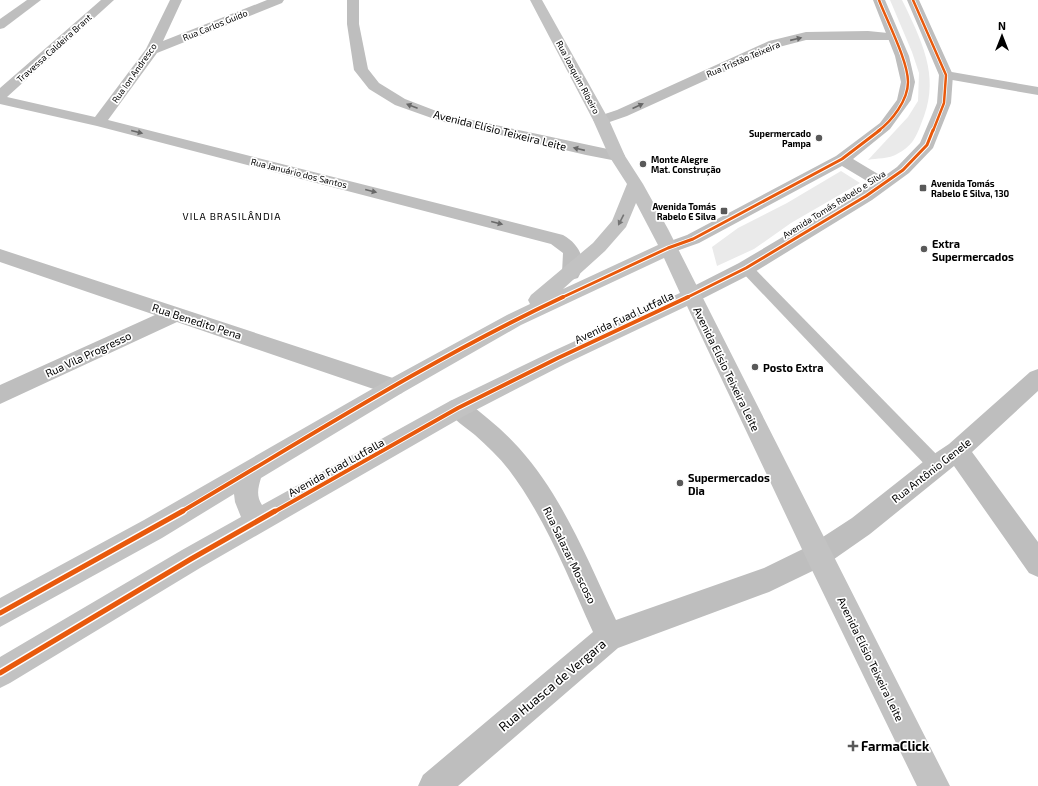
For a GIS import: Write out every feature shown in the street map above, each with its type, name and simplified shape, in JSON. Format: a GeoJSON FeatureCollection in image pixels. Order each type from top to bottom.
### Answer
{"type":"FeatureCollection","features":[{"type":"Feature","properties":{"kind":"main road","name":"Rua Joaquim Ribeiro"},"geometry":{"type":"LineString","coordinates":[[536,0],[601,120],[617,156]]}},
{"type":"Feature","properties":{"kind":"main road","name":"Avenida Elísio Teixeira Leite"},"geometry":{"type":"LineString","coordinates":[[617,156],[635,184],[668,248],[818,555],[838,592],[934,786]]}},
{"type":"Feature","properties":{"kind":"main road"},"geometry":{"type":"LineString","coordinates":[[514,320],[571,273],[599,247],[620,223],[635,184]]}},
{"type":"Feature","properties":{"kind":"main road"},"geometry":{"type":"LineString","coordinates":[[0,613],[153,529],[394,387],[514,320],[668,248]]}},
{"type":"Feature","properties":{"kind":"main road","name":"Avenida Fuad Lutfalla"},"geometry":{"type":"LineString","coordinates":[[0,673],[191,559],[458,408],[558,358],[691,296]]}},
{"type":"Feature","properties":{"kind":"main road"},"geometry":{"type":"LineString","coordinates":[[252,471],[247,482],[245,500],[258,521]]}},
{"type":"Feature","properties":{"kind":"street"},"geometry":{"type":"LineString","coordinates":[[0,25],[35,0]]}},
{"type":"Feature","properties":{"kind":"street","name":"Travessa Caldeira Brant"},"geometry":{"type":"LineString","coordinates":[[0,96],[108,0]]}},
{"type":"Feature","properties":{"kind":"street","name":"Rua Ion Andresco"},"geometry":{"type":"LineString","coordinates":[[99,122],[152,50],[176,0]]}},
{"type":"Feature","properties":{"kind":"street","name":"Rua Carlos Guido"},"geometry":{"type":"LineString","coordinates":[[152,50],[278,0]]}},
{"type":"Feature","properties":{"kind":"street","name":"Avenida Elísio Teixeira Leite"},"geometry":{"type":"LineString","coordinates":[[354,0],[353,24],[361,70],[374,86],[400,102],[440,117],[617,156]]}},
{"type":"Feature","properties":{"kind":"street"},"geometry":{"type":"LineString","coordinates":[[668,248],[693,239],[842,159],[885,126],[904,100],[908,82],[902,56],[879,0]]}},
{"type":"Feature","properties":{"kind":"street","name":"Avenida Tomás Rabelo e Silva"},"geometry":{"type":"LineString","coordinates":[[691,296],[746,268],[866,196],[903,170],[927,145],[944,102],[946,75],[912,0]]}},
{"type":"Feature","properties":{"kind":"street","name":"Rua Tristão Teixeira"},"geometry":{"type":"LineString","coordinates":[[601,120],[622,113],[774,44],[806,36],[868,35],[893,37]]}},
{"type":"Feature","properties":{"kind":"street"},"geometry":{"type":"LineString","coordinates":[[946,75],[1038,90]]}},
{"type":"Feature","properties":{"kind":"street","name":"Rua Januário dos Santos"},"geometry":{"type":"LineString","coordinates":[[0,100],[99,122],[557,239],[568,245],[572,252],[573,259],[571,273]]}},
{"type":"Feature","properties":{"kind":"street"},"geometry":{"type":"LineString","coordinates":[[842,159],[883,184]]}},
{"type":"Feature","properties":{"kind":"street","name":"Rua Benedito Pena"},"geometry":{"type":"LineString","coordinates":[[0,255],[394,387]]}},
{"type":"Feature","properties":{"kind":"street","name":"Rua Vila Progresso"},"geometry":{"type":"LineString","coordinates":[[0,395],[176,314]]}},
{"type":"Feature","properties":{"kind":"street","name":"Rua Antônio Genele"},"geometry":{"type":"LineString","coordinates":[[818,555],[861,526],[936,464],[957,451],[1038,378]]}},
{"type":"Feature","properties":{"kind":"street","name":"Rua Salazar Moscoso"},"geometry":{"type":"LineString","coordinates":[[458,408],[485,429],[518,464],[549,510],[609,637]]}},
{"type":"Feature","properties":{"kind":"street"},"geometry":{"type":"LineString","coordinates":[[957,451],[1038,564]]}},
{"type":"Feature","properties":{"kind":"street","name":"Rua Huasca de Vergara"},"geometry":{"type":"LineString","coordinates":[[434,786],[609,637],[769,579],[818,555]]}},
{"type":"Feature","properties":{"kind":"lane"},"geometry":{"type":"LineString","coordinates":[[746,268],[936,464]]}},
{"type":"Feature","properties":{"kind":"shaded area"},"geometry":{"type":"Polygon","coordinates":[[[890,0],[902,0],[924,51],[930,79],[927,108],[915,138],[909,145],[894,156],[868,160],[908,117],[918,101],[919,73],[912,52],[890,0]]]}},
{"type":"Feature","properties":{"kind":"shaded area"},"geometry":{"type":"Polygon","coordinates":[[[841,171],[860,183],[791,223],[754,249],[717,266],[712,247],[738,228],[787,203],[841,171]]]}},
{"type":"Feature","properties":{"kind":"cycle path"},"geometry":{"type":"LineString","coordinates":[[0,613],[153,529],[394,387],[514,320],[668,248],[693,239],[842,159],[885,126],[904,100],[908,82],[902,56],[879,0]]}},
{"type":"Feature","properties":{"kind":"cycle path"},"geometry":{"type":"LineString","coordinates":[[0,673],[191,559],[458,408],[558,358],[712,286],[746,268],[866,196],[903,170],[927,145],[944,103],[946,75],[913,0]]}},
{"type":"Feature","properties":{"kind":"place","name":"Supermercado Pampa"},"geometry":{"type":"Point","coordinates":[819,138]}},
{"type":"Feature","properties":{"kind":"place","name":"Monte Alegre Mat. Construção"},"geometry":{"type":"Point","coordinates":[643,164]}},
{"type":"Feature","properties":{"kind":"place","name":"Avenida Tomás Rabelo E Silva, 130"},"geometry":{"type":"Point","coordinates":[923,188]}},
{"type":"Feature","properties":{"kind":"place","name":"Avenida Tomás Rabelo E Silva"},"geometry":{"type":"Point","coordinates":[724,211]}},
{"type":"Feature","properties":{"kind":"place","name":"Extra Supermercados"},"geometry":{"type":"Point","coordinates":[924,249]}},
{"type":"Feature","properties":{"kind":"place","name":"Posto Extra"},"geometry":{"type":"Point","coordinates":[755,367]}},
{"type":"Feature","properties":{"kind":"place","name":"Supermercados Dia"},"geometry":{"type":"Point","coordinates":[680,483]}},
{"type":"Feature","properties":{"kind":"place","name":"FarmaClick"},"geometry":{"type":"Point","coordinates":[853,746]}},
{"type":"Feature","properties":{"kind":"district","name":"VILA BRASILÂNDIA"},"geometry":{"type":"Point","coordinates":[232,216]}}]}
